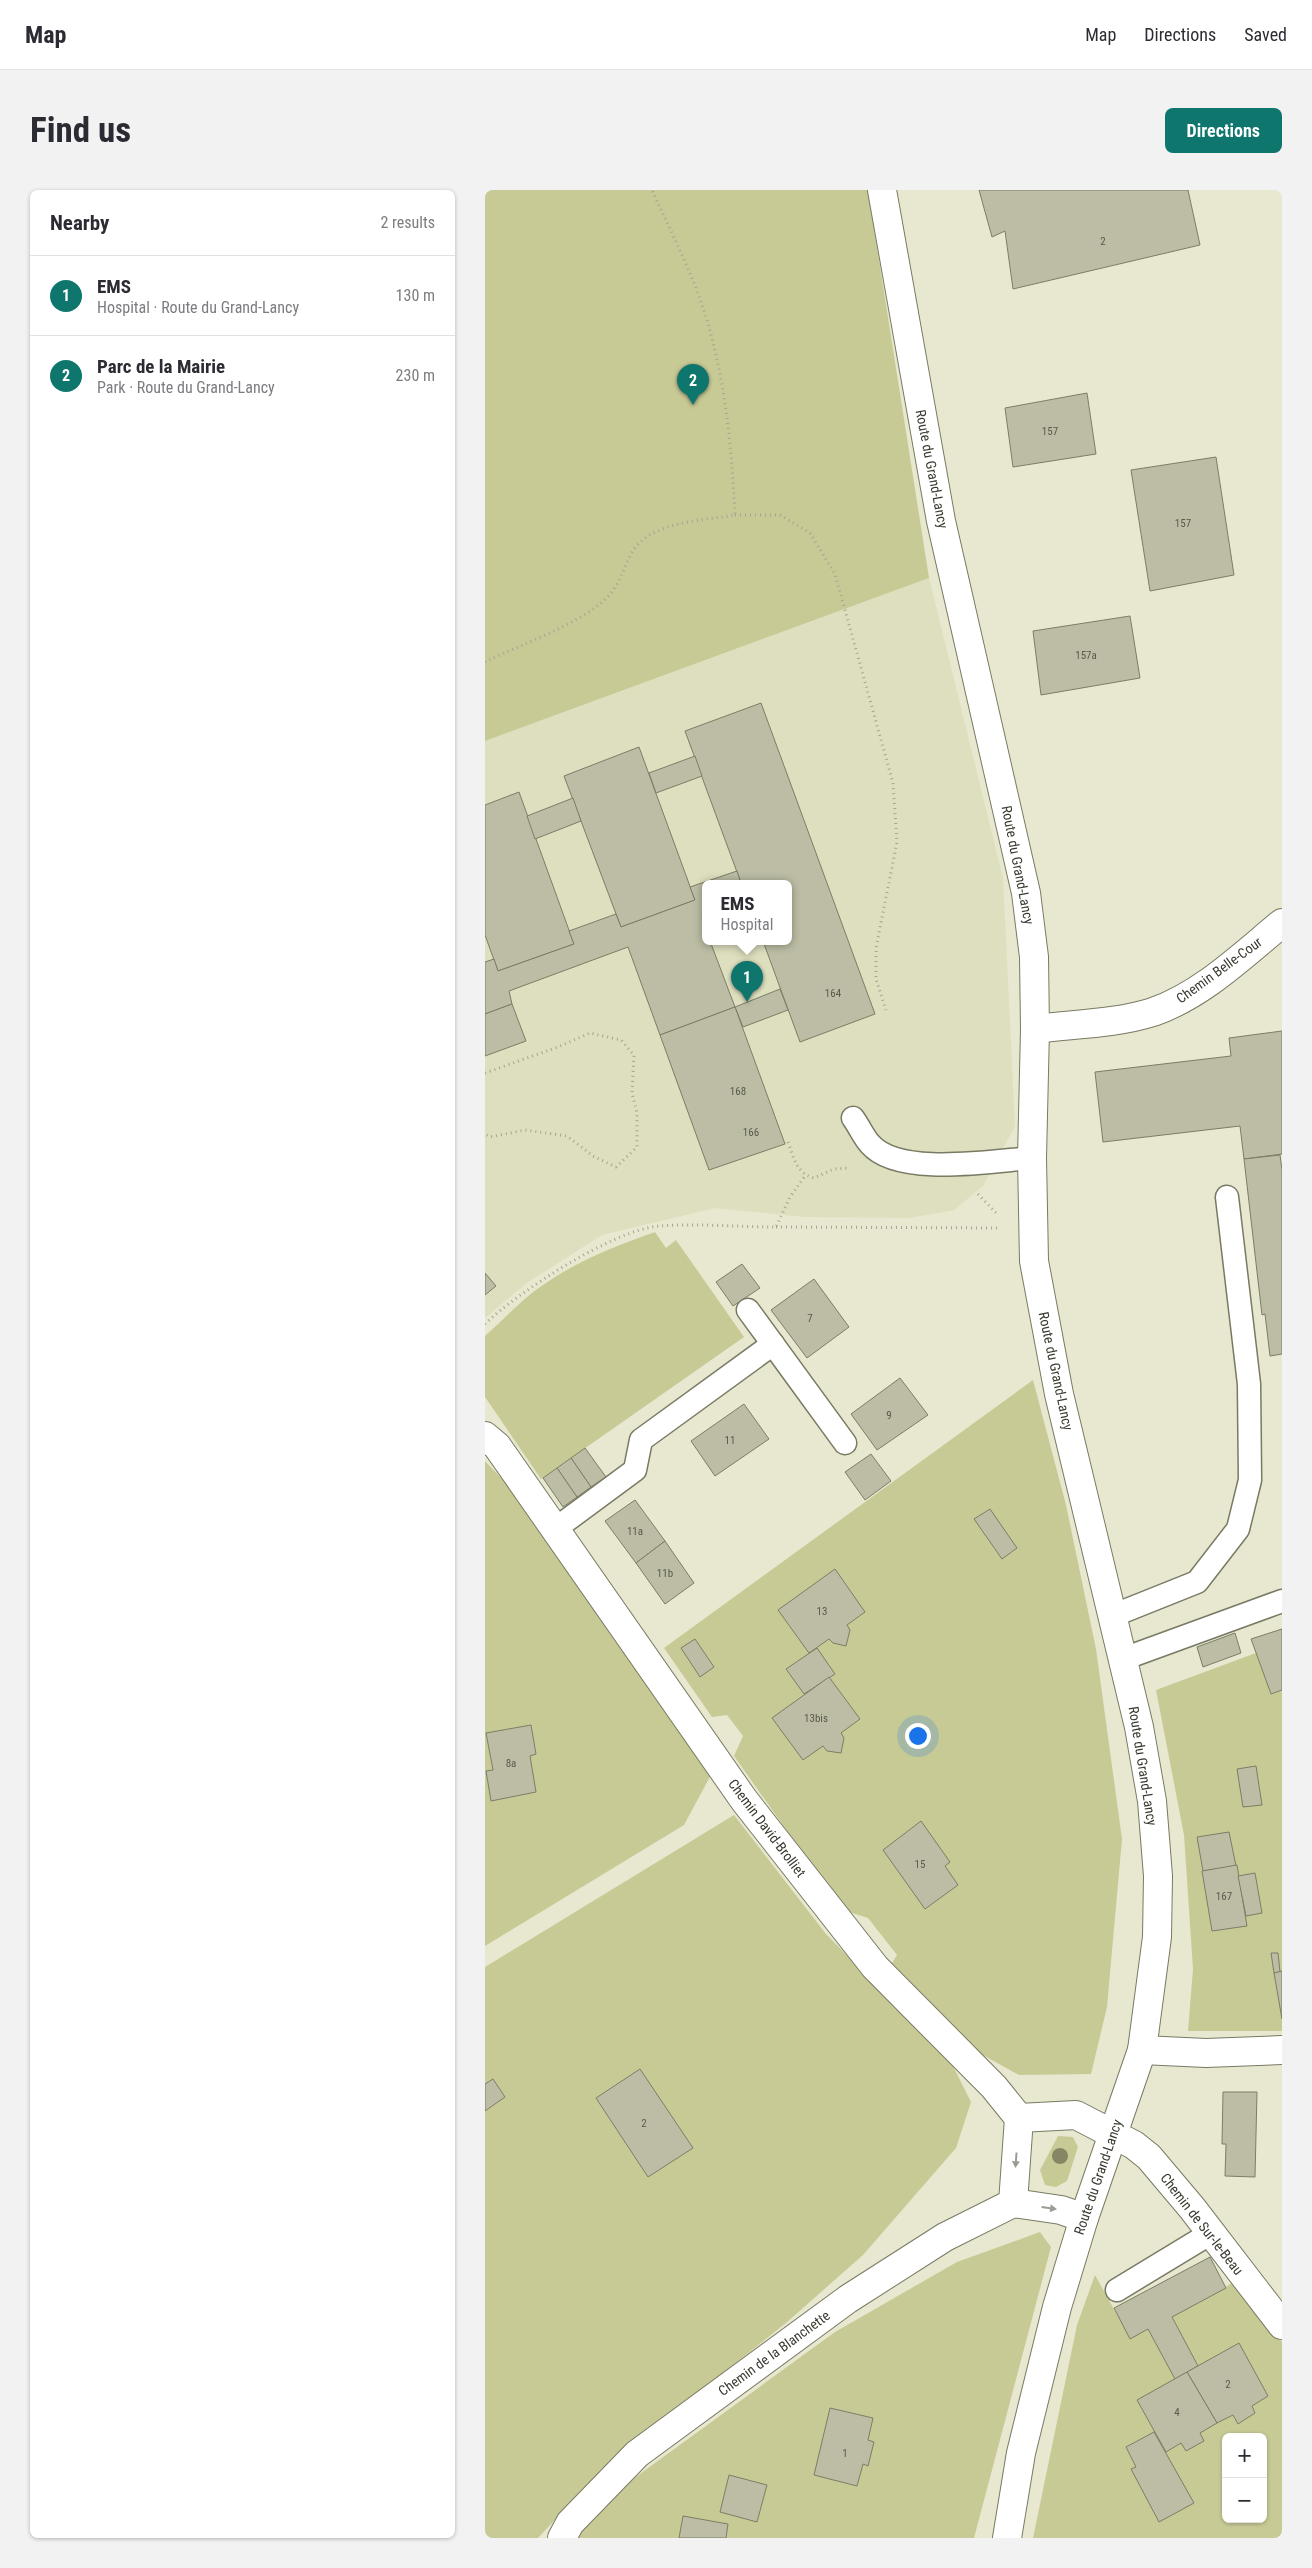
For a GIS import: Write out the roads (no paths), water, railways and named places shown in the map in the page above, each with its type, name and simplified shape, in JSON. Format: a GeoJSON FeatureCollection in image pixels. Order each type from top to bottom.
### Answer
{"type":"FeatureCollection","features":[{"type":"Feature","properties":{"kind":"street","name":"Route du Grand-Lancy"},"geometry":{"type":"LineString","coordinates":[[882,190],[941,521],[1026,893],[1034,958],[1035,1028],[1031,1158],[1035,1261],[1059,1394],[1139,1727],[1152,1801],[1158,1876],[1157,1937],[1142,2050],[1083,2218],[1057,2307],[1024,2443],[1007,2538]]}},
{"type":"Feature","properties":{"kind":"street","name":"Chemin Belle-Cour"},"geometry":{"type":"LineString","coordinates":[[1035,1028],[1119,1020],[1152,1012],[1173,1003],[1229,966],[1282,923]]}},
{"type":"Feature","properties":{"kind":"street","name":"Chemin David-Brolliet"},"geometry":{"type":"LineString","coordinates":[[485,1436],[497,1446],[744,1800],[869,1959],[994,2088],[1019,2118]]}},
{"type":"Feature","properties":{"kind":"street"},"geometry":{"type":"LineString","coordinates":[[1142,2050],[1206,2053],[1282,2050]]}},
{"type":"Feature","properties":{"kind":"street"},"geometry":{"type":"LineString","coordinates":[[1083,2218],[1061,2210],[1013,2203],[1019,2118],[1076,2114],[1113,2134]]}},
{"type":"Feature","properties":{"kind":"street","name":"Chemin de Sur-le-Beau"},"geometry":{"type":"LineString","coordinates":[[1113,2134],[1134,2145],[1149,2157],[1192,2208],[1282,2325]]}},
{"type":"Feature","properties":{"kind":"street","name":"Chemin de la Blanchette"},"geometry":{"type":"LineString","coordinates":[[561,2538],[570,2524],[637,2454],[848,2299],[945,2237],[1013,2203]]}},
{"type":"Feature","properties":{"kind":"lane"},"geometry":{"type":"LineString","coordinates":[[853,1118],[871,1145],[894,1160],[921,1165],[1031,1158]]}},
{"type":"Feature","properties":{"kind":"lane"},"geometry":{"type":"LineString","coordinates":[[1112,1616],[1197,1582],[1238,1529],[1250,1480],[1249,1384],[1227,1197]]}},
{"type":"Feature","properties":{"kind":"lane"},"geometry":{"type":"LineString","coordinates":[[748,1310],[845,1443]]}},
{"type":"Feature","properties":{"kind":"lane"},"geometry":{"type":"LineString","coordinates":[[555,1530],[635,1470],[641,1440],[773,1344]]}},
{"type":"Feature","properties":{"kind":"lane"},"geometry":{"type":"LineString","coordinates":[[1123,1659],[1282,1601]]}},
{"type":"Feature","properties":{"kind":"lane"},"geometry":{"type":"LineString","coordinates":[[1117,2290],[1211,2234]]}},
{"type":"Feature","properties":{"kind":"place","name":"Parc de la Mairie"},"geometry":{"type":"Point","coordinates":[693,405]}},
{"type":"Feature","properties":{"kind":"place","name":"EMS"},"geometry":{"type":"Point","coordinates":[747,1002]}}]}
